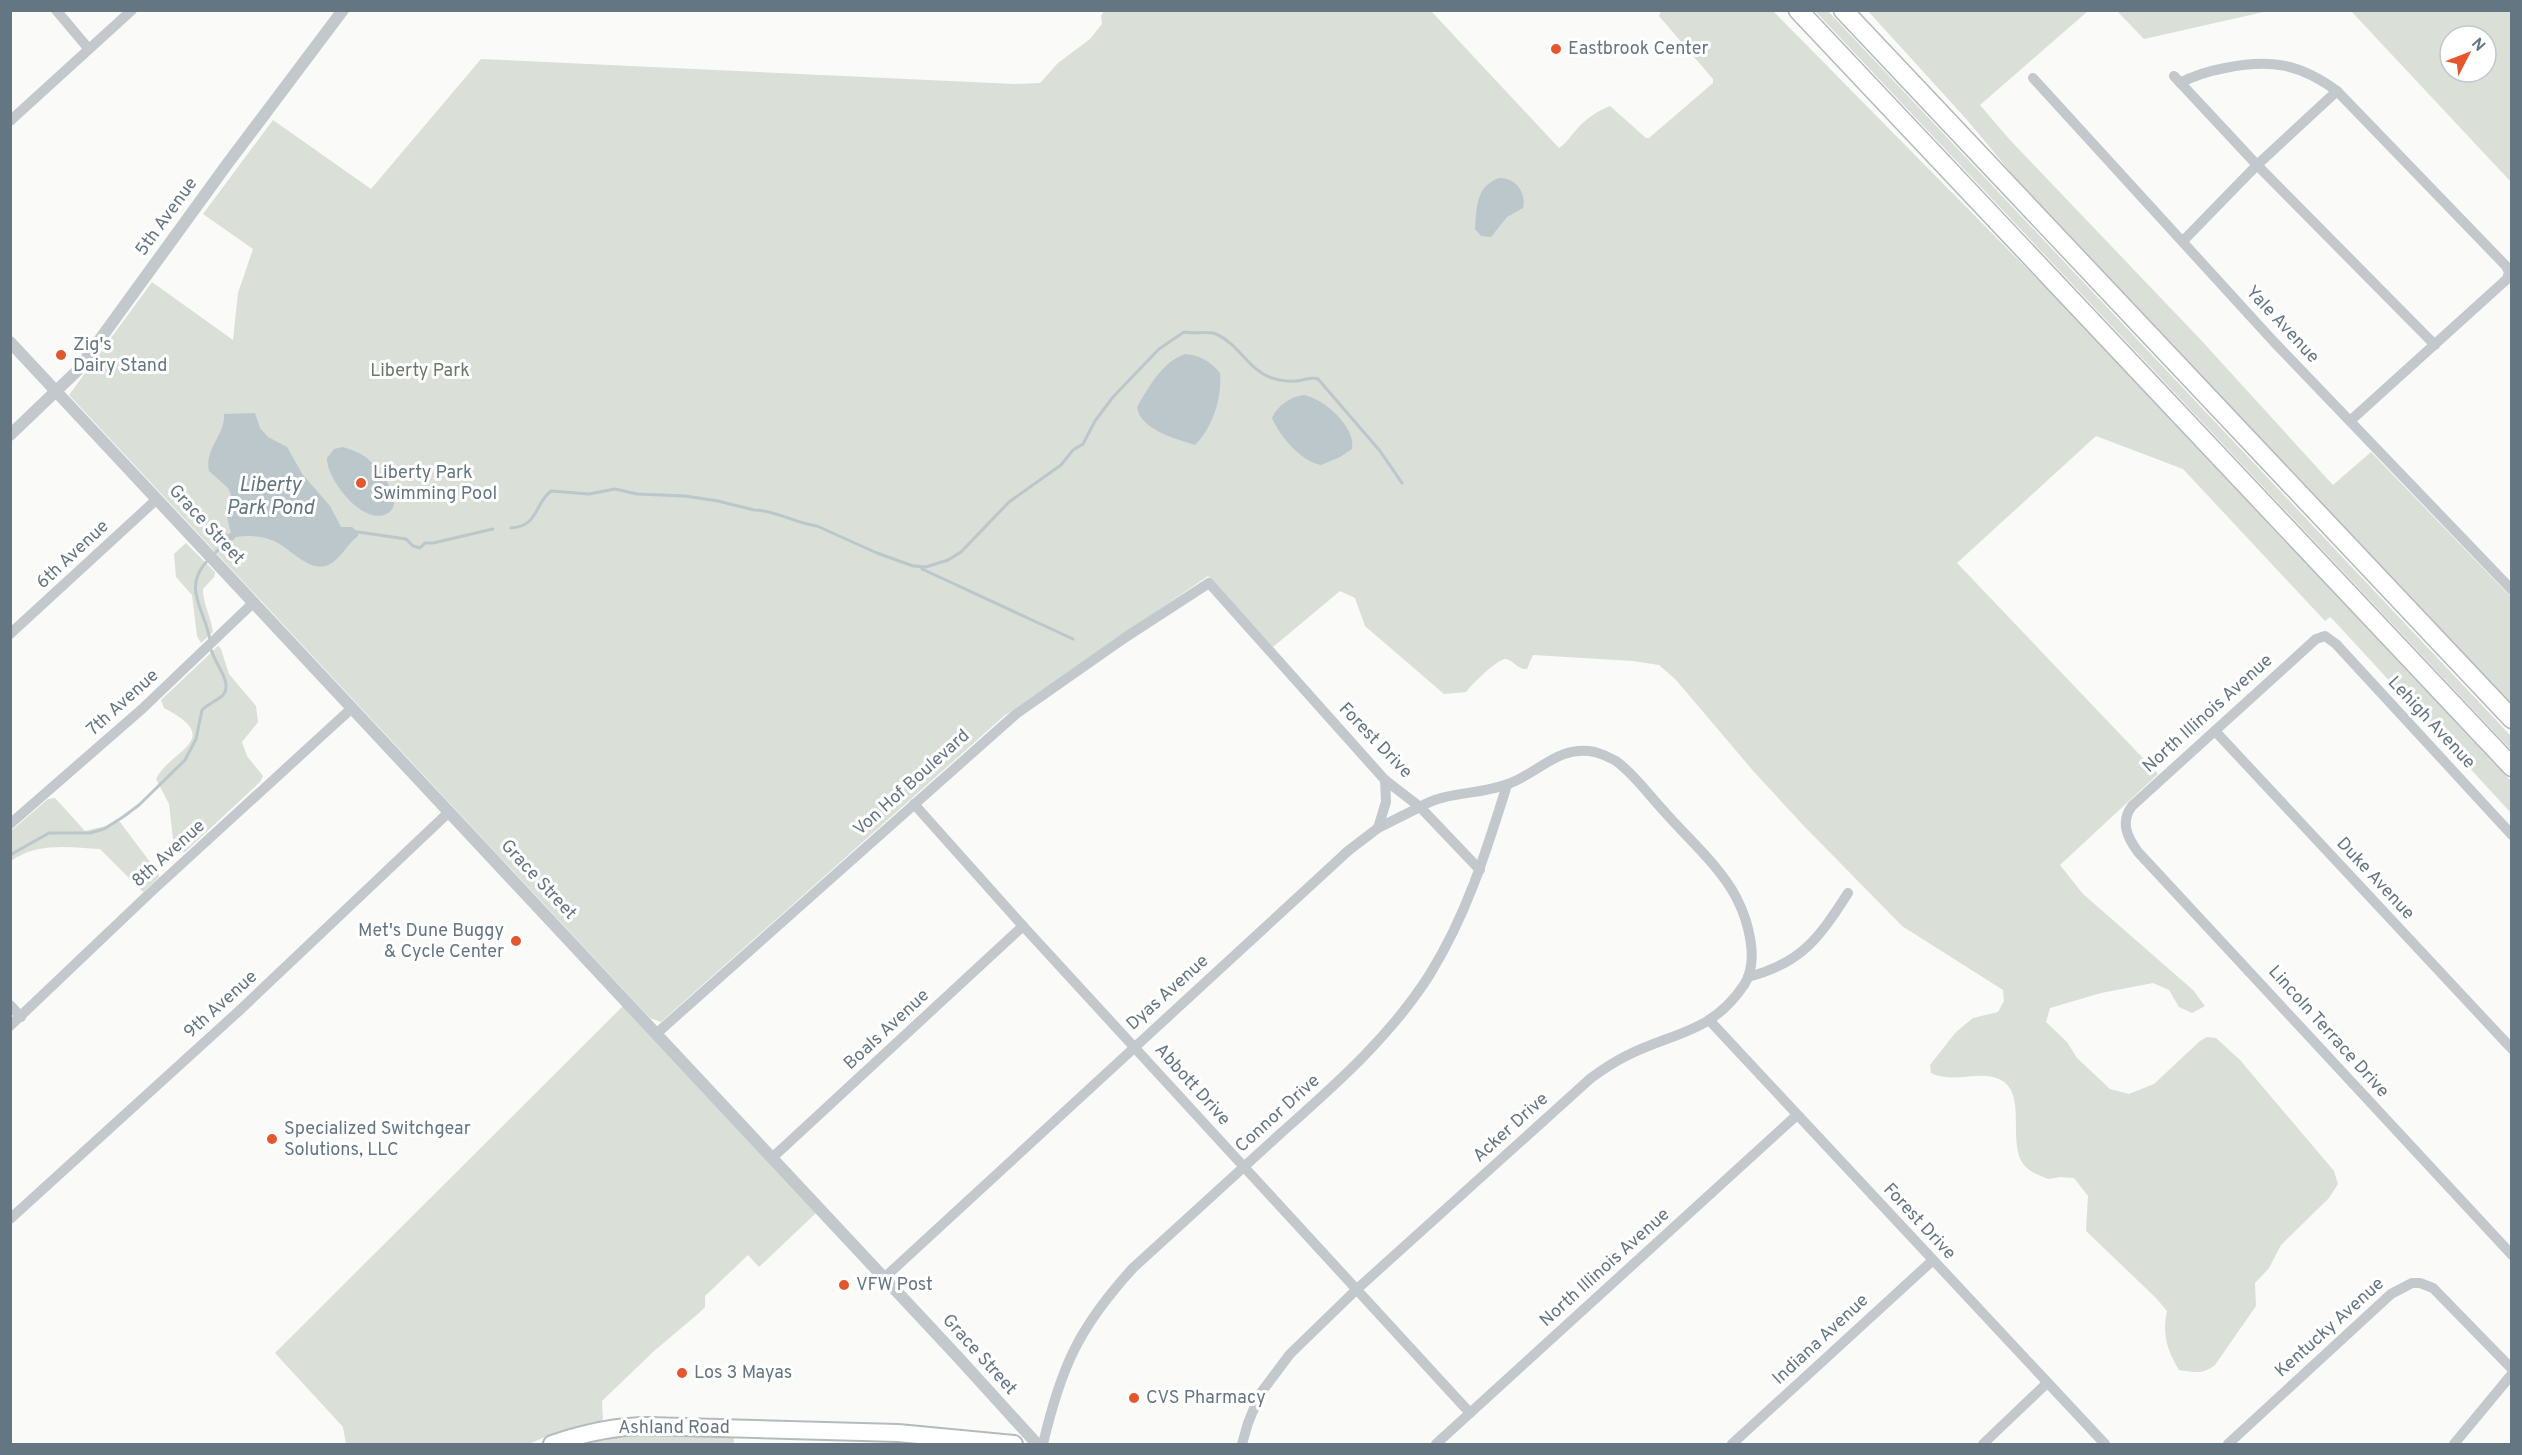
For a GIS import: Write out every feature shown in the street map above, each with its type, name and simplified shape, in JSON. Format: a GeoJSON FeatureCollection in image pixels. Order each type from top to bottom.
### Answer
{"type":"FeatureCollection","features":[{"type":"Feature","properties":{"kind":"highway"},"geometry":{"type":"LineString","coordinates":[[1786,10],[1864,89],[1935,156]]}},
{"type":"Feature","properties":{"kind":"highway"},"geometry":{"type":"LineString","coordinates":[[1798,10],[2511,767]]}},
{"type":"Feature","properties":{"kind":"highway"},"geometry":{"type":"LineString","coordinates":[[1843,10],[2511,719]]}},
{"type":"Feature","properties":{"kind":"highway"},"geometry":{"type":"LineString","coordinates":[[1858,10],[1962,124],[1983,158]]}},
{"type":"Feature","properties":{"kind":"main road","name":"Ashland Road"},"geometry":{"type":"LineString","coordinates":[[552,1444],[610,1428],[648,1426],[898,1433],[1014,1444]]}},
{"type":"Feature","properties":{"kind":"street"},"geometry":{"type":"LineString","coordinates":[[56,10],[88,48]]}},
{"type":"Feature","properties":{"kind":"street"},"geometry":{"type":"LineString","coordinates":[[10,121],[132,10]]}},
{"type":"Feature","properties":{"kind":"street","name":"5th Avenue"},"geometry":{"type":"LineString","coordinates":[[10,435],[57,392],[88,356],[228,163],[343,10]]}},
{"type":"Feature","properties":{"kind":"street"},"geometry":{"type":"LineString","coordinates":[[2350,421],[2435,345],[2507,279],[2509,272],[2506,266],[2337,91],[2307,72],[2266,62],[2177,79],[2257,165],[2435,345]]}},
{"type":"Feature","properties":{"kind":"street","name":"Yale Avenue"},"geometry":{"type":"LineString","coordinates":[[2033,78],[2350,421],[2511,590]]}},
{"type":"Feature","properties":{"kind":"street"},"geometry":{"type":"LineString","coordinates":[[2183,241],[2257,165],[2337,91]]}},
{"type":"Feature","properties":{"kind":"street","name":"Grace Street"},"geometry":{"type":"LineString","coordinates":[[10,342],[1037,1444]]}},
{"type":"Feature","properties":{"kind":"street","name":"6th Avenue"},"geometry":{"type":"LineString","coordinates":[[10,634],[157,500]]}},
{"type":"Feature","properties":{"kind":"street","name":"Forest Drive"},"geometry":{"type":"LineString","coordinates":[[1209,583],[1385,780],[1420,807]]}},
{"type":"Feature","properties":{"kind":"street","name":"Von Hof Boulevard"},"geometry":{"type":"LineString","coordinates":[[656,1034],[1023,708],[1209,583]]}},
{"type":"Feature","properties":{"kind":"street","name":"7th Avenue"},"geometry":{"type":"LineString","coordinates":[[10,824],[142,709],[254,602]]}},
{"type":"Feature","properties":{"kind":"street","name":"North Illinois Avenue"},"geometry":{"type":"LineString","coordinates":[[2125,827],[2126,818],[2132,806],[2316,639],[2325,636]]}},
{"type":"Feature","properties":{"kind":"street","name":"Lehigh Avenue"},"geometry":{"type":"LineString","coordinates":[[2325,636],[2336,644],[2511,835]]}},
{"type":"Feature","properties":{"kind":"street","name":"8th Avenue"},"geometry":{"type":"LineString","coordinates":[[10,1026],[152,891],[352,708]]}},
{"type":"Feature","properties":{"kind":"street","name":"Duke Avenue"},"geometry":{"type":"LineString","coordinates":[[2215,731],[2511,1049]]}},
{"type":"Feature","properties":{"kind":"street"},"geometry":{"type":"LineString","coordinates":[[1480,870],[1420,807],[1437,799],[1507,785],[1548,760],[1568,752],[1589,751],[1617,762],[1732,890],[1743,914],[1750,940],[1748,978],[1779,968],[1798,956],[1819,935],[1848,892]]}},
{"type":"Feature","properties":{"kind":"street"},"geometry":{"type":"LineString","coordinates":[[1378,828],[1386,802],[1385,780]]}},
{"type":"Feature","properties":{"kind":"street","name":"Connor Drive"},"geometry":{"type":"LineString","coordinates":[[1043,1444],[1064,1370],[1077,1342],[1092,1318],[1133,1268],[1333,1086],[1405,1010],[1448,942],[1472,894],[1507,785]]}},
{"type":"Feature","properties":{"kind":"street","name":"Abbott Drive"},"geometry":{"type":"LineString","coordinates":[[914,804],[1470,1413]]}},
{"type":"Feature","properties":{"kind":"street","name":"Dyas Avenue"},"geometry":{"type":"LineString","coordinates":[[884,1278],[1348,851],[1378,828],[1420,807]]}},
{"type":"Feature","properties":{"kind":"street","name":"9th Avenue"},"geometry":{"type":"LineString","coordinates":[[10,1219],[240,1010],[449,812]]}},
{"type":"Feature","properties":{"kind":"street","name":"Lincoln Terrace Drive"},"geometry":{"type":"LineString","coordinates":[[2125,827],[2128,837],[2138,852],[2511,1255]]}},
{"type":"Feature","properties":{"kind":"street","name":"Boals Avenue"},"geometry":{"type":"LineString","coordinates":[[772,1158],[1023,926]]}},
{"type":"Feature","properties":{"kind":"street","name":"Acker Drive"},"geometry":{"type":"LineString","coordinates":[[1242,1444],[1253,1409],[1270,1378],[1297,1346],[1356,1290],[1592,1078],[1625,1056],[1693,1030],[1710,1021],[1748,978]]}},
{"type":"Feature","properties":{"kind":"street"},"geometry":{"type":"LineString","coordinates":[[10,1005],[21,1017]]}},
{"type":"Feature","properties":{"kind":"street","name":"Forest Drive"},"geometry":{"type":"LineString","coordinates":[[1710,1021],[2105,1444]]}},
{"type":"Feature","properties":{"kind":"street","name":"North Illinois Avenue"},"geometry":{"type":"LineString","coordinates":[[1436,1444],[1797,1115]]}},
{"type":"Feature","properties":{"kind":"street","name":"Indiana Avenue"},"geometry":{"type":"LineString","coordinates":[[1732,1444],[1932,1261]]}},
{"type":"Feature","properties":{"kind":"street","name":"Kentucky Avenue"},"geometry":{"type":"LineString","coordinates":[[2228,1444],[2358,1323],[2406,1284],[2420,1283],[2433,1288],[2511,1369]]}},
{"type":"Feature","properties":{"kind":"street"},"geometry":{"type":"LineString","coordinates":[[2454,1444],[2511,1374]]}},
{"type":"Feature","properties":{"kind":"street"},"geometry":{"type":"LineString","coordinates":[[1983,1444],[2047,1383]]}},
{"type":"Feature","properties":{"kind":"green space","name":"Liberty Park"},"geometry":{"type":"Polygon","coordinates":[[[1104,11],[1431,11],[1559,148],[1584,122],[1610,106],[1646,138],[1649,138],[1713,83],[1713,79],[1659,16],[1661,11],[1773,11],[2047,289],[2511,781],[2511,813],[2338,625],[2330,617],[2325,621],[2183,469],[2096,436],[1957,563],[2158,774],[2060,865],[2083,894],[2193,990],[2205,1006],[2192,1013],[2179,1007],[2169,990],[2153,983],[2101,993],[2050,1008],[2046,1022],[2067,1042],[2077,1058],[2110,1089],[2129,1094],[2154,1084],[2200,1041],[2207,1037],[2216,1038],[2240,1060],[2334,1171],[2338,1184],[2329,1198],[2281,1245],[2269,1268],[2255,1283],[2256,1306],[2215,1365],[2202,1372],[2179,1370],[2171,1356],[2167,1342],[2165,1327],[2167,1311],[2086,1231],[2088,1196],[2074,1178],[2048,1179],[2027,1168],[2020,1159],[2017,1147],[2015,1108],[2008,1086],[1992,1077],[1948,1077],[1931,1073],[1930,1065],[1956,1032],[1973,1018],[1998,1012],[2004,1001],[2003,990],[1902,926],[1803,825],[1755,773],[1676,680],[1659,665],[1633,661],[1533,655],[1527,669],[1506,659],[1502,660],[1484,673],[1466,692],[1444,694],[1365,626],[1355,598],[1340,591],[1273,647],[1208,576],[1004,716],[661,1022],[650,1018],[69,395],[152,282],[233,340],[238,293],[253,249],[203,214],[273,120],[371,189],[481,59],[1014,84],[1040,83],[1058,63],[1090,39],[1102,24],[1101,16],[1104,11]]]}},
{"type":"Feature","properties":{"kind":"green space"},"geometry":{"type":"Polygon","coordinates":[[[1815,11],[1828,11],[2511,736],[2511,750],[1815,11]]]}},
{"type":"Feature","properties":{"kind":"green space"},"geometry":{"type":"Polygon","coordinates":[[[1868,11],[2088,11],[1980,105],[2010,140],[2200,339],[2333,485],[2371,452],[2511,597],[2511,704],[2012,174],[1968,121],[1868,11]]]}},
{"type":"Feature","properties":{"kind":"green space"},"geometry":{"type":"Polygon","coordinates":[[[2117,11],[2268,11],[2144,39],[2117,11]]]}},
{"type":"Feature","properties":{"kind":"green space"},"geometry":{"type":"Polygon","coordinates":[[[2351,11],[2511,11],[2511,182],[2351,11]]]}},
{"type":"Feature","properties":{"kind":"green space"},"geometry":{"type":"Polygon","coordinates":[[[186,543],[215,572],[214,577],[203,589],[213,632],[201,643],[197,636],[192,595],[176,577],[174,554],[186,543]]]}},
{"type":"Feature","properties":{"kind":"green space"},"geometry":{"type":"Polygon","coordinates":[[[218,646],[229,674],[256,706],[258,722],[242,742],[247,756],[263,776],[260,782],[185,852],[180,852],[173,839],[169,804],[156,779],[188,745],[192,737],[191,729],[182,719],[164,708],[161,700],[218,646]]]}},
{"type":"Feature","properties":{"kind":"green space"},"geometry":{"type":"Polygon","coordinates":[[[55,798],[85,831],[106,826],[117,820],[120,822],[159,877],[143,892],[100,849],[42,848],[11,861],[11,831],[48,799],[55,798]]]}},
{"type":"Feature","properties":{"kind":"green space"},"geometry":{"type":"Polygon","coordinates":[[[623,1006],[816,1213],[759,1267],[748,1255],[705,1296],[705,1307],[654,1351],[602,1401],[603,1421],[547,1436],[529,1444],[346,1444],[343,1427],[275,1353],[623,1006]]]}},
{"type":"Feature","properties":{"kind":"green space"},"geometry":{"type":"Polygon","coordinates":[[[653,1435],[734,1438],[734,1444],[580,1444],[607,1438],[653,1435]]]}},
{"type":"Feature","properties":{"kind":"water"},"geometry":{"type":"Polygon","coordinates":[[[1499,178],[1515,183],[1523,197],[1523,208],[1507,217],[1491,237],[1481,236],[1475,229],[1479,199],[1485,187],[1499,178]]]}},
{"type":"Feature","properties":{"kind":"water"},"geometry":{"type":"Polygon","coordinates":[[[1185,354],[1205,360],[1220,373],[1215,412],[1207,430],[1195,445],[1152,428],[1140,415],[1137,407],[1163,369],[1185,354]]]}},
{"type":"Feature","properties":{"kind":"water"},"geometry":{"type":"Polygon","coordinates":[[[1304,395],[1320,402],[1337,415],[1349,432],[1352,449],[1321,465],[1313,463],[1292,447],[1272,418],[1285,402],[1304,395]]]}},
{"type":"Feature","properties":{"kind":"water","name":"Liberty Park Pond"},"geometry":{"type":"Polygon","coordinates":[[[255,413],[260,428],[268,437],[287,447],[303,475],[330,506],[341,527],[352,527],[358,532],[358,536],[328,565],[321,567],[307,563],[280,544],[265,538],[236,537],[225,548],[219,542],[219,537],[231,533],[225,509],[231,495],[228,488],[209,471],[208,463],[222,428],[224,414],[255,413]]]}},
{"type":"Feature","properties":{"kind":"water","name":"Liberty Park Swimming Pool"},"geometry":{"type":"Polygon","coordinates":[[[343,447],[365,457],[384,477],[394,501],[393,508],[388,513],[378,516],[368,514],[358,508],[340,489],[328,467],[327,458],[334,449],[343,447]]]}},
{"type":"Feature","properties":{"kind":"waterway"},"geometry":{"type":"LineString","coordinates":[[914,566],[926,567],[948,560],[961,552],[1009,502],[1061,465],[1073,450],[1083,444],[1095,421],[1113,397],[1159,349],[1184,332],[1216,334],[1224,338],[1256,369],[1272,378],[1290,381],[1318,379],[1380,451],[1402,483]]}},
{"type":"Feature","properties":{"kind":"waterway"},"geometry":{"type":"LineString","coordinates":[[511,528],[527,523],[551,491],[589,494],[615,489],[637,494],[685,496],[770,512],[817,526],[877,553],[913,566]]}},
{"type":"Feature","properties":{"kind":"waterway"},"geometry":{"type":"LineString","coordinates":[[358,532],[406,539],[413,546],[420,548],[425,543],[493,529]]}},
{"type":"Feature","properties":{"kind":"waterway"},"geometry":{"type":"LineString","coordinates":[[212,556],[222,546]]}},
{"type":"Feature","properties":{"kind":"waterway"},"geometry":{"type":"LineString","coordinates":[[208,560],[200,570],[195,589],[210,640]]}},
{"type":"Feature","properties":{"kind":"waterway"},"geometry":{"type":"LineString","coordinates":[[922,569],[1073,639]]}},
{"type":"Feature","properties":{"kind":"waterway"},"geometry":{"type":"LineString","coordinates":[[10,855],[49,833],[90,833],[104,829],[139,805],[185,760],[196,739],[202,710],[222,696],[225,691],[225,679],[210,646]]}},
{"type":"Feature","properties":{"kind":"place","name":"Eastbrook Center"},"geometry":{"type":"Point","coordinates":[1556,49]}},
{"type":"Feature","properties":{"kind":"place","name":"Zig's Dairy Stand"},"geometry":{"type":"Point","coordinates":[61,355]}},
{"type":"Feature","properties":{"kind":"place","name":"Liberty Park Swimming Pool"},"geometry":{"type":"Point","coordinates":[361,483]}},
{"type":"Feature","properties":{"kind":"place","name":"Met's Dune Buggy & Cycle Center"},"geometry":{"type":"Point","coordinates":[516,941]}},
{"type":"Feature","properties":{"kind":"place","name":"Specialized Switchgear Solutions, LLC"},"geometry":{"type":"Point","coordinates":[272,1139]}},
{"type":"Feature","properties":{"kind":"place","name":"VFW Post"},"geometry":{"type":"Point","coordinates":[844,1285]}},
{"type":"Feature","properties":{"kind":"place","name":"Los 3 Mayas"},"geometry":{"type":"Point","coordinates":[682,1373]}},
{"type":"Feature","properties":{"kind":"place","name":"CVS Pharmacy"},"geometry":{"type":"Point","coordinates":[1134,1398]}}]}
